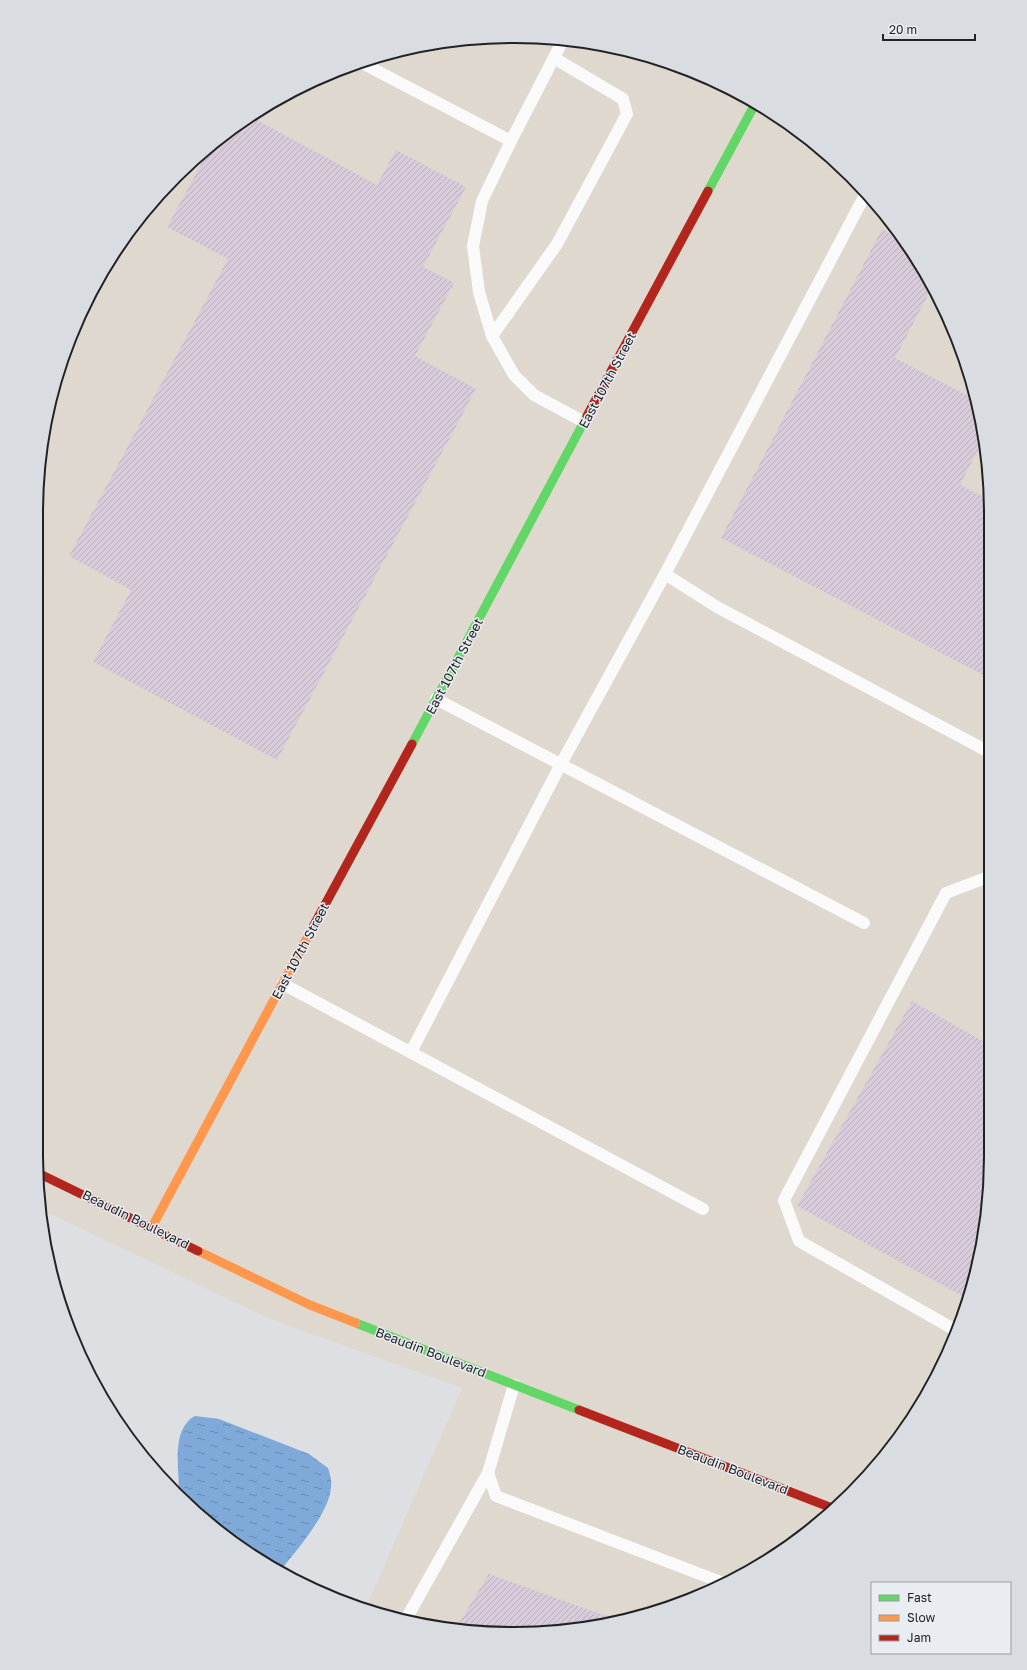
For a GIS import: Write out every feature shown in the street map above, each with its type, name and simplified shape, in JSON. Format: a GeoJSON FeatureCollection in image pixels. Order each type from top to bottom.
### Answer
{"type":"FeatureCollection","features":[{"type":"Feature","properties":{"kind":"street","name":"East 107th Street"},"geometry":{"type":"LineString","coordinates":[[152,1227],[753,108]]}},
{"type":"Feature","properties":{"kind":"street","name":"Beaudin Boulevard"},"geometry":{"type":"LineString","coordinates":[[44,1176],[310,1305],[828,1506]]}},
{"type":"Feature","properties":{"kind":"lane"},"geometry":{"type":"LineString","coordinates":[[560,46],[482,201],[472,246],[479,292],[492,336],[514,375],[534,395],[584,422]]}},
{"type":"Feature","properties":{"kind":"lane"},"geometry":{"type":"LineString","coordinates":[[492,336],[558,244],[627,114],[622,99],[554,58]]}},
{"type":"Feature","properties":{"kind":"lane"},"geometry":{"type":"LineString","coordinates":[[368,66],[511,141]]}},
{"type":"Feature","properties":{"kind":"lane"},"geometry":{"type":"LineString","coordinates":[[411,1052],[561,764],[665,574],[863,199]]}},
{"type":"Feature","properties":{"kind":"lane"},"geometry":{"type":"LineString","coordinates":[[665,574],[717,607],[984,749]]}},
{"type":"Feature","properties":{"kind":"lane"},"geometry":{"type":"LineString","coordinates":[[436,699],[864,923]]}},
{"type":"Feature","properties":{"kind":"lane"},"geometry":{"type":"LineString","coordinates":[[952,1327],[798,1241],[784,1200],[946,893],[984,879]]}},
{"type":"Feature","properties":{"kind":"lane"},"geometry":{"type":"LineString","coordinates":[[283,984],[703,1209]]}},
{"type":"Feature","properties":{"kind":"lane"},"geometry":{"type":"LineString","coordinates":[[408,1615],[488,1473],[514,1385]]}},
{"type":"Feature","properties":{"kind":"lane"},"geometry":{"type":"LineString","coordinates":[[488,1473],[496,1496],[717,1580]]}},
{"type":"Feature","properties":{"kind":"shaded area"},"geometry":{"type":"Polygon","coordinates":[[[514,43],[575,47],[635,59],[665,68],[722,92],[775,122],[824,160],[867,203],[905,252],[921,278],[948,333],[968,392],[980,452],[984,514],[984,1156],[980,1218],[968,1278],[959,1308],[948,1337],[921,1392],[887,1443],[867,1467],[824,1510],[775,1548],[722,1578],[665,1602],[605,1618],[575,1623],[514,1627],[452,1623],[422,1618],[367,1604],[462,1388],[270,1319],[46,1212],[43,1156],[43,514],[47,452],[59,392],[68,362],[79,333],[106,278],[140,227],[160,203],[203,160],[227,140],[278,106],[305,92],[362,68],[392,59],[452,47],[483,44],[514,43]]]}},
{"type":"Feature","properties":{"kind":"water"},"geometry":{"type":"Polygon","coordinates":[[[195,1416],[219,1419],[309,1454],[328,1468],[331,1478],[331,1485],[325,1508],[311,1531],[283,1567],[252,1548],[227,1530],[179,1487],[179,1439],[187,1422],[195,1416]]]}},
{"type":"Feature","properties":{"kind":"building"},"geometry":{"type":"Polygon","coordinates":[[[256,120],[377,185],[396,150],[466,187],[423,267],[454,283],[415,356],[476,389],[277,760],[93,662],[131,590],[69,556],[228,259],[167,227],[204,159],[227,140],[256,120]]]}},
{"type":"Feature","properties":{"kind":"building"},"geometry":{"type":"Polygon","coordinates":[[[882,229],[893,235],[905,252],[929,293],[895,358],[969,396],[975,422],[979,447],[960,485],[983,497],[984,675],[721,538],[882,229]]]}},
{"type":"Feature","properties":{"kind":"building"},"geometry":{"type":"Polygon","coordinates":[[[912,1001],[984,1042],[983,1187],[975,1248],[963,1296],[797,1206],[912,1001]]]}},
{"type":"Feature","properties":{"kind":"building"},"geometry":{"type":"Polygon","coordinates":[[[489,1574],[609,1617],[575,1623],[544,1626],[514,1627],[459,1624],[489,1574]]]}},
{"type":"Feature","properties":{"kind":"traffic: fast"},"geometry":{"type":"LineString","coordinates":[[708,191],[753,108]]}},
{"type":"Feature","properties":{"kind":"traffic: fast"},"geometry":{"type":"LineString","coordinates":[[412,744],[587,416]]}},
{"type":"Feature","properties":{"kind":"traffic: fast"},"geometry":{"type":"LineString","coordinates":[[356,1323],[579,1410]]}},
{"type":"Feature","properties":{"kind":"traffic: slow"},"geometry":{"type":"LineString","coordinates":[[152,1227],[314,925]]}},
{"type":"Feature","properties":{"kind":"traffic: slow"},"geometry":{"type":"LineString","coordinates":[[198,1251],[310,1305],[356,1323]]}},
{"type":"Feature","properties":{"kind":"traffic: jam"},"geometry":{"type":"LineString","coordinates":[[587,416],[708,191]]}},
{"type":"Feature","properties":{"kind":"traffic: jam"},"geometry":{"type":"LineString","coordinates":[[314,925],[412,744]]}},
{"type":"Feature","properties":{"kind":"traffic: jam"},"geometry":{"type":"LineString","coordinates":[[44,1176],[198,1251]]}},
{"type":"Feature","properties":{"kind":"traffic: jam"},"geometry":{"type":"LineString","coordinates":[[579,1410],[828,1506]]}}]}
